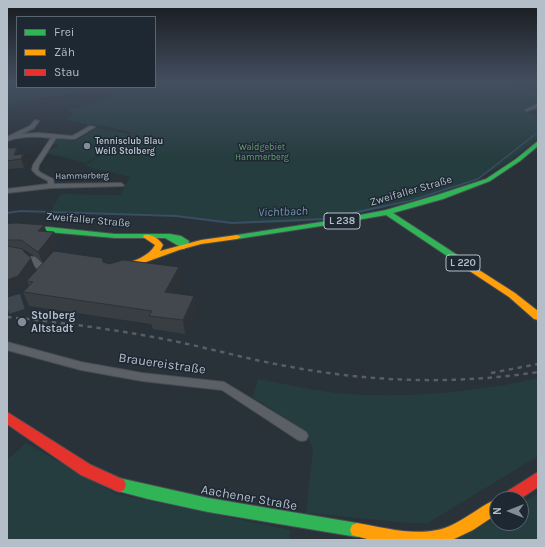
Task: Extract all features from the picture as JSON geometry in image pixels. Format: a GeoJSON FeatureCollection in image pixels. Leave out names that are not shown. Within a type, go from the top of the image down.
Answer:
{"type":"FeatureCollection","features":[{"type":"Feature","properties":{"kind":"main road","name":"Zweifaller Straße"},"geometry":{"type":"LineString","coordinates":[[7,228],[47,228],[108,235],[168,237],[184,246],[225,238],[334,222],[387,212],[440,197],[488,180],[518,160],[538,143]]}},
{"type":"Feature","properties":{"kind":"main road","name":"L 220"},"geometry":{"type":"LineString","coordinates":[[387,212],[512,295],[538,316]]}},
{"type":"Feature","properties":{"kind":"main road"},"geometry":{"type":"LineString","coordinates":[[141,260],[159,249],[159,243],[147,237]]}},
{"type":"Feature","properties":{"kind":"main road","name":"L 238"},"geometry":{"type":"LineString","coordinates":[[113,272],[141,260],[184,246]]}},
{"type":"Feature","properties":{"kind":"main road","name":"Aachener Straße"},"geometry":{"type":"LineString","coordinates":[[7,417],[86,470],[116,484],[145,492],[253,513],[414,539],[434,539],[445,535],[468,524],[489,511]]}},
{"type":"Feature","properties":{"kind":"main road"},"geometry":{"type":"LineString","coordinates":[[521,491],[538,480]]}},
{"type":"Feature","properties":{"kind":"street"},"geometry":{"type":"LineString","coordinates":[[526,110],[532,108]]}},
{"type":"Feature","properties":{"kind":"street"},"geometry":{"type":"LineString","coordinates":[[7,139],[32,127],[37,120]]}},
{"type":"Feature","properties":{"kind":"street"},"geometry":{"type":"LineString","coordinates":[[13,136],[55,136],[73,138],[92,127]]}},
{"type":"Feature","properties":{"kind":"street","name":"Hammerberg"},"geometry":{"type":"LineString","coordinates":[[55,136],[36,165],[35,170],[38,174],[50,180],[50,186],[121,185]]}},
{"type":"Feature","properties":{"kind":"street"},"geometry":{"type":"LineString","coordinates":[[7,191],[50,186]]}},
{"type":"Feature","properties":{"kind":"street"},"geometry":{"type":"LineString","coordinates":[[28,256],[44,270]]}},
{"type":"Feature","properties":{"kind":"street","name":"Brauereistraße"},"geometry":{"type":"LineString","coordinates":[[7,346],[81,366],[142,376],[224,386],[302,436]]}},
{"type":"Feature","properties":{"kind":"green space","name":"Waldgebiet Hammerberg"},"geometry":{"type":"Polygon","coordinates":[[[78,108],[535,108],[528,113],[538,116],[538,138],[509,162],[465,185],[428,198],[318,221],[231,224],[176,216],[50,212],[61,194],[120,195],[130,177],[84,166],[110,149],[86,163],[45,153],[59,145],[51,143],[58,139],[75,141],[97,128],[133,133],[101,125],[95,126],[64,119],[74,114],[67,111],[78,108]]]}},
{"type":"Feature","properties":{"kind":"green space"},"geometry":{"type":"Polygon","coordinates":[[[538,378],[538,456],[428,523],[409,523],[306,513],[313,449],[305,431],[253,397],[258,379],[336,393],[396,395],[444,393],[491,387],[538,378]]]}},
{"type":"Feature","properties":{"kind":"green space"},"geometry":{"type":"Polygon","coordinates":[[[26,443],[116,494],[290,530],[289,540],[7,540],[7,460],[26,443]]]}},
{"type":"Feature","properties":{"kind":"green space"},"geometry":{"type":"Polygon","coordinates":[[[538,493],[538,540],[456,540],[489,521],[489,531],[529,531],[529,499],[538,493]]]}},
{"type":"Feature","properties":{"kind":"building"},"geometry":{"type":"Polygon","coordinates":[[[7,148],[17,148],[14,155],[23,154],[21,159],[7,161],[7,148]]]}},
{"type":"Feature","properties":{"kind":"building"},"geometry":{"type":"Polygon","coordinates":[[[17,223],[44,225],[38,231],[54,232],[38,252],[21,240],[7,240],[7,224],[17,223]]]}},
{"type":"Feature","properties":{"kind":"building"},"geometry":{"type":"Polygon","coordinates":[[[7,246],[23,249],[24,252],[31,258],[18,276],[7,280],[7,246]]]}},
{"type":"Feature","properties":{"kind":"building"},"geometry":{"type":"Polygon","coordinates":[[[54,251],[102,258],[103,262],[109,264],[123,260],[179,267],[165,292],[194,296],[183,320],[149,316],[152,311],[23,292],[33,282],[27,281],[54,251]]]}},
{"type":"Feature","properties":{"kind":"waterway","name":"Vichtbach"},"geometry":{"type":"LineString","coordinates":[[531,137],[538,132]]}},
{"type":"Feature","properties":{"kind":"waterway","name":"Vichtbach"},"geometry":{"type":"LineString","coordinates":[[380,207],[409,201],[478,179],[533,136]]}},
{"type":"Feature","properties":{"kind":"waterway","name":"Vichtbach"},"geometry":{"type":"LineString","coordinates":[[7,213],[20,211],[176,216],[232,223],[325,219],[385,206]]}},
{"type":"Feature","properties":{"kind":"tunnel"},"geometry":{"type":"LineString","coordinates":[[7,306],[44,295]]}},
{"type":"Feature","properties":{"kind":"railway"},"geometry":{"type":"LineString","coordinates":[[7,317],[80,326],[170,340],[269,363],[349,376],[412,380],[443,380],[475,379],[538,372]]}},
{"type":"Feature","properties":{"kind":"railway"},"geometry":{"type":"LineString","coordinates":[[491,373],[538,364]]}},
{"type":"Feature","properties":{"kind":"traffic: fast"},"geometry":{"type":"LineString","coordinates":[[387,212],[440,197],[488,180],[518,160],[538,143]]}},
{"type":"Feature","properties":{"kind":"traffic: fast"},"geometry":{"type":"LineString","coordinates":[[237,237],[387,212],[465,264]]}},
{"type":"Feature","properties":{"kind":"traffic: fast"},"geometry":{"type":"LineString","coordinates":[[7,228],[48,229],[115,236],[170,236],[185,241],[184,246],[168,237]]}},
{"type":"Feature","properties":{"kind":"traffic: fast"},"geometry":{"type":"LineString","coordinates":[[119,485],[208,505],[357,530]]}},
{"type":"Feature","properties":{"kind":"traffic: slow"},"geometry":{"type":"LineString","coordinates":[[145,258],[156,251],[159,245],[156,241],[147,237]]}},
{"type":"Feature","properties":{"kind":"traffic: slow"},"geometry":{"type":"LineString","coordinates":[[121,268],[176,248],[201,242],[237,237]]}},
{"type":"Feature","properties":{"kind":"traffic: slow"},"geometry":{"type":"LineString","coordinates":[[465,264],[512,295],[538,316]]}},
{"type":"Feature","properties":{"kind":"traffic: slow"},"geometry":{"type":"LineString","coordinates":[[357,530],[403,538],[426,539],[449,534],[462,528],[489,511]]}},
{"type":"Feature","properties":{"kind":"traffic: jam"},"geometry":{"type":"LineString","coordinates":[[7,417],[86,470],[119,485]]}},
{"type":"Feature","properties":{"kind":"traffic: jam"},"geometry":{"type":"LineString","coordinates":[[520,491],[538,479]]}},
{"type":"Feature","properties":{"kind":"place","name":"Tennisclub Blau Weiß Stolberg"},"geometry":{"type":"Point","coordinates":[87,146]}},
{"type":"Feature","properties":{"kind":"place","name":"Stolberg Altstadt"},"geometry":{"type":"Point","coordinates":[22,322]}}]}
